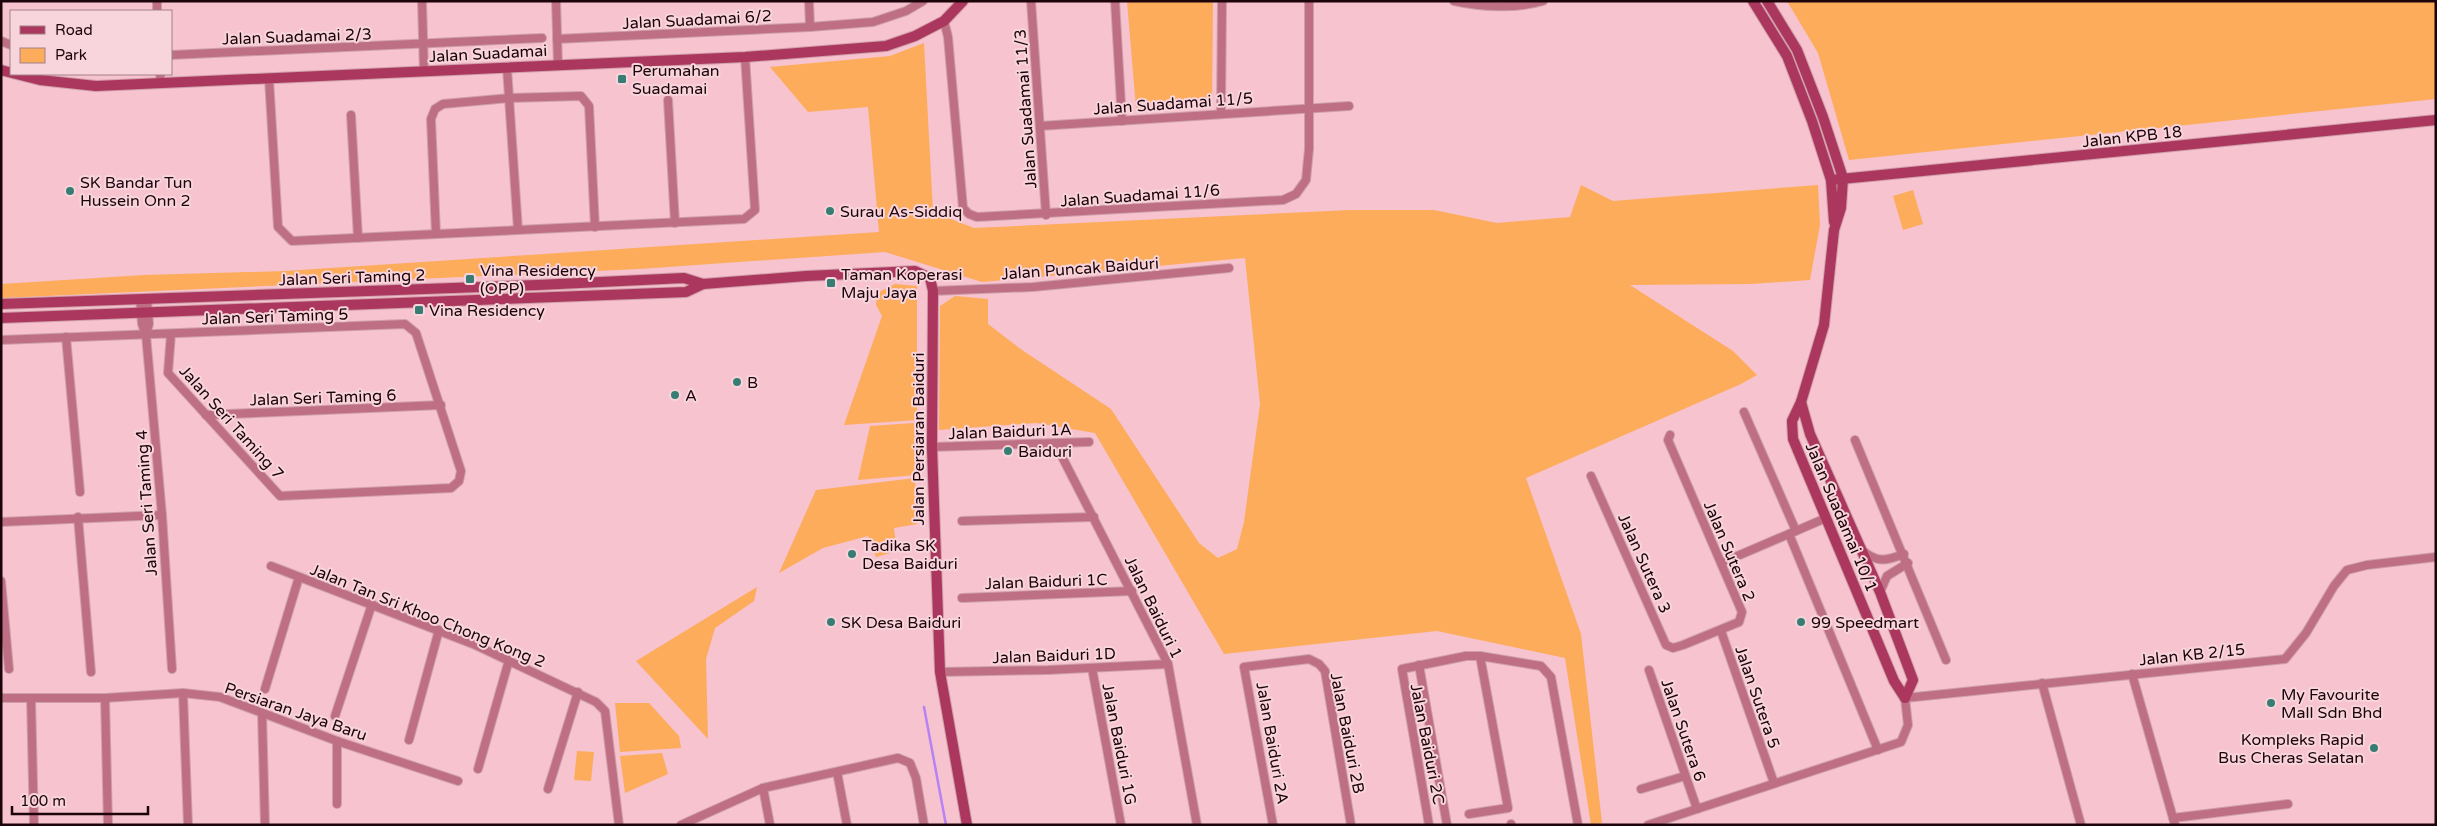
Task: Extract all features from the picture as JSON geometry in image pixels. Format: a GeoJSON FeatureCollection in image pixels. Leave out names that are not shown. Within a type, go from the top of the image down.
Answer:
{"type":"FeatureCollection","features":[{"type":"Feature","properties":{"kind":"street"},"geometry":{"type":"LineString","coordinates":[[422,1],[424,72]]}},
{"type":"Feature","properties":{"kind":"street"},"geometry":{"type":"LineString","coordinates":[[556,1],[558,65]]}},
{"type":"Feature","properties":{"kind":"street"},"geometry":{"type":"LineString","coordinates":[[809,1],[810,27]]}},
{"type":"Feature","properties":{"kind":"street","name":"Jalan Suadamai 6/2"},"geometry":{"type":"LineString","coordinates":[[557,39],[810,27],[873,22],[906,11],[923,1]]}},
{"type":"Feature","properties":{"kind":"street","name":"Jalan Suadamai"},"geometry":{"type":"LineString","coordinates":[[20,75],[40,80],[88,85],[161,79],[269,79],[745,57],[886,46],[915,36],[944,21],[963,1]]}},
{"type":"Feature","properties":{"kind":"street","name":"Jalan Suadamai 11/3"},"geometry":{"type":"LineString","coordinates":[[1031,1],[1046,215]]}},
{"type":"Feature","properties":{"kind":"street"},"geometry":{"type":"LineString","coordinates":[[1115,1],[1122,121]]}},
{"type":"Feature","properties":{"kind":"street"},"geometry":{"type":"LineString","coordinates":[[1221,114],[1222,1]]}},
{"type":"Feature","properties":{"kind":"street"},"geometry":{"type":"LineString","coordinates":[[1308,108],[1309,1]]}},
{"type":"Feature","properties":{"kind":"street"},"geometry":{"type":"LineString","coordinates":[[1454,1],[1472,5],[1503,5],[1543,1]]}},
{"type":"Feature","properties":{"kind":"street","name":"Jalan Suadamai 10/1"},"geometry":{"type":"LineString","coordinates":[[1648,825],[1902,742],[1908,725],[1905,698],[1894,681],[1793,439],[1792,421],[1801,402],[1824,325],[1834,230],[1831,180],[1812,121],[1787,56],[1753,1]]}},
{"type":"Feature","properties":{"kind":"street","name":"Jalan Suadamai 10/1"},"geometry":{"type":"LineString","coordinates":[[1767,1],[1797,50],[1823,117],[1843,178],[1841,208],[1834,230]]}},
{"type":"Feature","properties":{"kind":"street","name":"Jalan Suadamai 11/6"},"geometry":{"type":"LineString","coordinates":[[944,21],[948,37],[963,208],[968,214],[977,217],[1046,215],[1283,200],[1296,194],[1306,180],[1308,108]]}},
{"type":"Feature","properties":{"kind":"street","name":"Jalan Suadamai 2/3"},"geometry":{"type":"LineString","coordinates":[[172,55],[542,38]]}},
{"type":"Feature","properties":{"kind":"street"},"geometry":{"type":"LineString","coordinates":[[269,79],[278,226],[292,241],[358,238],[744,219],[755,210],[745,57]]}},
{"type":"Feature","properties":{"kind":"street"},"geometry":{"type":"LineString","coordinates":[[507,68],[518,230]]}},
{"type":"Feature","properties":{"kind":"street"},"geometry":{"type":"LineString","coordinates":[[436,234],[431,119],[434,109],[443,104],[510,98],[580,96],[589,106],[595,227]]}},
{"type":"Feature","properties":{"kind":"street"},"geometry":{"type":"LineString","coordinates":[[668,100],[675,223]]}},
{"type":"Feature","properties":{"kind":"street","name":"Jalan Suadamai 11/5"},"geometry":{"type":"LineString","coordinates":[[1040,126],[1349,106]]}},
{"type":"Feature","properties":{"kind":"street"},"geometry":{"type":"LineString","coordinates":[[351,115],[358,238]]}},
{"type":"Feature","properties":{"kind":"street","name":"Jalan KPB 18"},"geometry":{"type":"LineString","coordinates":[[1831,180],[2436,120]]}},
{"type":"Feature","properties":{"kind":"street","name":"Jalan Puncak Baiduri"},"geometry":{"type":"LineString","coordinates":[[933,291],[1033,287],[1230,268]]}},
{"type":"Feature","properties":{"kind":"street","name":"Jalan Seri Taming 2"},"geometry":{"type":"LineString","coordinates":[[1,318],[686,292],[703,284],[806,276],[915,271],[930,278],[933,291]]}},
{"type":"Feature","properties":{"kind":"street","name":"Jalan Seri Taming 2"},"geometry":{"type":"LineString","coordinates":[[1,304],[528,286],[684,278],[703,284]]}},
{"type":"Feature","properties":{"kind":"street","name":"Jalan Persiaran Baiduri"},"geometry":{"type":"LineString","coordinates":[[933,291],[932,447],[940,672],[967,825]]}},
{"type":"Feature","properties":{"kind":"street","name":"Jalan Seri Taming 4"},"geometry":{"type":"LineString","coordinates":[[144,299],[162,515],[172,669]]}},
{"type":"Feature","properties":{"kind":"street","name":"Jalan Seri Taming 5"},"geometry":{"type":"LineString","coordinates":[[1,340],[405,324],[416,333],[441,406]]}},
{"type":"Feature","properties":{"kind":"street","name":"Jalan Seri Taming 7"},"geometry":{"type":"LineString","coordinates":[[171,334],[168,373],[280,496],[451,488],[460,481],[461,470],[441,406]]}},
{"type":"Feature","properties":{"kind":"street"},"geometry":{"type":"LineString","coordinates":[[66,337],[80,492]]}},
{"type":"Feature","properties":{"kind":"street","name":"Jalan Suadamai 10/1"},"geometry":{"type":"LineString","coordinates":[[1801,402],[1810,434],[1880,592],[1913,680],[1905,698]]}},
{"type":"Feature","properties":{"kind":"street","name":"Jalan Seri Taming 6"},"geometry":{"type":"LineString","coordinates":[[206,415],[441,406]]}},
{"type":"Feature","properties":{"kind":"street"},"geometry":{"type":"LineString","coordinates":[[1744,412],[1793,530],[1878,750]]}},
{"type":"Feature","properties":{"kind":"street","name":"Jalan Sutera 2"},"geometry":{"type":"LineString","coordinates":[[1670,435],[1668,440],[1742,612],[1739,622],[1683,645]]}},
{"type":"Feature","properties":{"kind":"street"},"geometry":{"type":"LineString","coordinates":[[1855,440],[1908,563],[1946,660]]}},
{"type":"Feature","properties":{"kind":"street","name":"Jalan Baiduri 1A"},"geometry":{"type":"LineString","coordinates":[[932,447],[1089,442]]}},
{"type":"Feature","properties":{"kind":"street","name":"Jalan Baiduri 1"},"geometry":{"type":"LineString","coordinates":[[1055,443],[1168,664],[1198,825]]}},
{"type":"Feature","properties":{"kind":"street","name":"Jalan Sutera 3"},"geometry":{"type":"LineString","coordinates":[[1591,476],[1666,645],[1669,648],[1683,645]]}},
{"type":"Feature","properties":{"kind":"street"},"geometry":{"type":"LineString","coordinates":[[1,522],[162,515]]}},
{"type":"Feature","properties":{"kind":"street"},"geometry":{"type":"LineString","coordinates":[[962,521],[1094,517]]}},
{"type":"Feature","properties":{"kind":"street"},"geometry":{"type":"LineString","coordinates":[[78,518],[91,672]]}},
{"type":"Feature","properties":{"kind":"street"},"geometry":{"type":"LineString","coordinates":[[1721,563],[1793,530],[1826,518]]}},
{"type":"Feature","properties":{"kind":"street"},"geometry":{"type":"LineString","coordinates":[[1861,548],[1871,558],[1881,561],[1904,554]]}},
{"type":"Feature","properties":{"kind":"street","name":"Jalan KB 2/15"},"geometry":{"type":"LineString","coordinates":[[1905,698],[2285,659],[2306,633],[2334,586],[2347,570],[2367,565],[2436,557]]}},
{"type":"Feature","properties":{"kind":"street"},"geometry":{"type":"LineString","coordinates":[[1880,592],[1887,576],[1908,563]]}},
{"type":"Feature","properties":{"kind":"street","name":"Jalan Tan Sri Khoo Chong Kong 2"},"geometry":{"type":"LineString","coordinates":[[271,566],[438,630],[509,660],[578,692],[601,706],[605,711],[619,825]]}},
{"type":"Feature","properties":{"kind":"street"},"geometry":{"type":"LineString","coordinates":[[265,689],[299,577]]}},
{"type":"Feature","properties":{"kind":"street"},"geometry":{"type":"LineString","coordinates":[[1,581],[9,669]]}},
{"type":"Feature","properties":{"kind":"street","name":"Jalan Baiduri 1C"},"geometry":{"type":"LineString","coordinates":[[962,598],[1132,591]]}},
{"type":"Feature","properties":{"kind":"street"},"geometry":{"type":"LineString","coordinates":[[335,716],[372,604]]}},
{"type":"Feature","properties":{"kind":"street"},"geometry":{"type":"LineString","coordinates":[[409,740],[438,630]]}},
{"type":"Feature","properties":{"kind":"street","name":"Jalan Sutera 5"},"geometry":{"type":"LineString","coordinates":[[1721,631],[1774,784]]}},
{"type":"Feature","properties":{"kind":"street"},"geometry":{"type":"LineString","coordinates":[[1447,825],[1419,665],[1466,656],[1480,656],[1541,666],[1551,677],[1578,825]]}},
{"type":"Feature","properties":{"kind":"street"},"geometry":{"type":"LineString","coordinates":[[1469,814],[1508,808],[1480,656]]}},
{"type":"Feature","properties":{"kind":"street","name":"Jalan Baiduri 2B"},"geometry":{"type":"LineString","coordinates":[[1244,667],[1309,659],[1319,664],[1325,671],[1351,825]]}},
{"type":"Feature","properties":{"kind":"street"},"geometry":{"type":"LineString","coordinates":[[478,769],[509,660]]}},
{"type":"Feature","properties":{"kind":"street","name":"Jalan Baiduri 1D"},"geometry":{"type":"LineString","coordinates":[[940,672],[1168,664]]}},
{"type":"Feature","properties":{"kind":"street","name":"Jalan Baiduri 2C"},"geometry":{"type":"LineString","coordinates":[[1419,665],[1402,669],[1429,825]]}},
{"type":"Feature","properties":{"kind":"street","name":"Jalan Baiduri 2A"},"geometry":{"type":"LineString","coordinates":[[1244,667],[1274,825]]}},
{"type":"Feature","properties":{"kind":"street","name":"Jalan Baiduri 1G"},"geometry":{"type":"LineString","coordinates":[[1092,668],[1121,825]]}},
{"type":"Feature","properties":{"kind":"street","name":"Jalan Sutera 6"},"geometry":{"type":"LineString","coordinates":[[1649,670],[1697,809]]}},
{"type":"Feature","properties":{"kind":"street"},"geometry":{"type":"LineString","coordinates":[[2132,674],[2174,821],[2288,804]]}},
{"type":"Feature","properties":{"kind":"street"},"geometry":{"type":"LineString","coordinates":[[2042,683],[2081,825]]}},
{"type":"Feature","properties":{"kind":"street"},"geometry":{"type":"LineString","coordinates":[[548,789],[578,692]]}},
{"type":"Feature","properties":{"kind":"street"},"geometry":{"type":"LineString","coordinates":[[183,693],[188,825]]}},
{"type":"Feature","properties":{"kind":"street","name":"Persiaran Jaya Baru"},"geometry":{"type":"LineString","coordinates":[[1,698],[105,698],[183,693],[220,697],[337,741],[458,781]]}},
{"type":"Feature","properties":{"kind":"street"},"geometry":{"type":"LineString","coordinates":[[31,698],[34,825]]}},
{"type":"Feature","properties":{"kind":"street"},"geometry":{"type":"LineString","coordinates":[[105,698],[108,825]]}},
{"type":"Feature","properties":{"kind":"street"},"geometry":{"type":"LineString","coordinates":[[262,713],[265,825]]}},
{"type":"Feature","properties":{"kind":"street"},"geometry":{"type":"LineString","coordinates":[[337,741],[337,804]]}},
{"type":"Feature","properties":{"kind":"street"},"geometry":{"type":"LineString","coordinates":[[681,825],[693,822],[763,788],[898,758],[910,763],[916,778],[924,825]]}},
{"type":"Feature","properties":{"kind":"street"},"geometry":{"type":"LineString","coordinates":[[837,772],[847,825]]}},
{"type":"Feature","properties":{"kind":"street"},"geometry":{"type":"LineString","coordinates":[[1641,790],[1685,776]]}},
{"type":"Feature","properties":{"kind":"street"},"geometry":{"type":"LineString","coordinates":[[763,788],[770,825]]}},
{"type":"Feature","properties":{"kind":"green space"},"geometry":{"type":"Polygon","coordinates":[[[1127,1],[1213,1],[1212,105],[1136,108],[1127,1]]]}},
{"type":"Feature","properties":{"kind":"green space"},"geometry":{"type":"Polygon","coordinates":[[[1787,1],[2436,1],[2436,99],[1849,160],[1818,53],[1787,1]]]}},
{"type":"Feature","properties":{"kind":"green space"},"geometry":{"type":"Polygon","coordinates":[[[924,43],[933,212],[974,228],[1350,210],[1434,210],[1497,223],[1570,217],[1581,185],[1613,201],[1818,185],[1820,225],[1810,280],[1751,284],[1630,285],[1733,351],[1757,375],[1741,384],[1526,478],[1581,634],[1602,823],[1591,825],[1565,658],[1437,631],[1224,654],[1095,433],[1036,423],[939,430],[940,306],[955,296],[988,299],[988,324],[1022,350],[1111,409],[1199,543],[1218,558],[1237,549],[1244,522],[1260,404],[1245,258],[982,282],[885,252],[639,269],[1,298],[1,284],[144,275],[285,271],[879,232],[868,107],[808,112],[770,67],[890,56],[924,43]]]}},
{"type":"Feature","properties":{"kind":"green space"},"geometry":{"type":"Polygon","coordinates":[[[1913,190],[1923,224],[1903,230],[1893,196],[1913,190]]]}},
{"type":"Feature","properties":{"kind":"green space"},"geometry":{"type":"Polygon","coordinates":[[[895,284],[917,286],[917,420],[844,425],[882,316],[876,305],[877,293],[895,284]]]}},
{"type":"Feature","properties":{"kind":"green space"},"geometry":{"type":"Polygon","coordinates":[[[914,423],[916,475],[858,480],[870,426],[914,423]]]}},
{"type":"Feature","properties":{"kind":"green space"},"geometry":{"type":"Polygon","coordinates":[[[915,478],[917,524],[894,528],[897,551],[876,557],[868,536],[823,548],[779,573],[816,490],[915,478]]]}},
{"type":"Feature","properties":{"kind":"green space"},"geometry":{"type":"Polygon","coordinates":[[[757,587],[754,601],[715,628],[706,659],[708,739],[636,661],[757,587]]]}},
{"type":"Feature","properties":{"kind":"green space"},"geometry":{"type":"Polygon","coordinates":[[[615,703],[649,703],[679,736],[681,748],[620,752],[615,703]]]}},
{"type":"Feature","properties":{"kind":"green space"},"geometry":{"type":"Polygon","coordinates":[[[577,751],[594,752],[591,781],[574,780],[577,751]]]}},
{"type":"Feature","properties":{"kind":"green space"},"geometry":{"type":"Polygon","coordinates":[[[662,753],[668,774],[625,793],[620,756],[662,753]]]}},
{"type":"Feature","properties":{"kind":"waterway"},"geometry":{"type":"LineString","coordinates":[[924,707],[946,825]]}},
{"type":"Feature","properties":{"kind":"place","name":"Perumahan Suadamai"},"geometry":{"type":"Point","coordinates":[622,79]}},
{"type":"Feature","properties":{"kind":"place","name":"SK Bandar Tun Hussein Onn 2"},"geometry":{"type":"Point","coordinates":[70,191]}},
{"type":"Feature","properties":{"kind":"place","name":"Surau As-Siddiq"},"geometry":{"type":"Point","coordinates":[830,211]}},
{"type":"Feature","properties":{"kind":"place","name":"Vina Residency (OPP)"},"geometry":{"type":"Point","coordinates":[470,279]}},
{"type":"Feature","properties":{"kind":"place","name":"Taman Koperasi Maju Jaya"},"geometry":{"type":"Point","coordinates":[831,283]}},
{"type":"Feature","properties":{"kind":"place","name":"Vina Residency"},"geometry":{"type":"Point","coordinates":[419,310]}},
{"type":"Feature","properties":{"kind":"place","name":"B"},"geometry":{"type":"Point","coordinates":[737,382]}},
{"type":"Feature","properties":{"kind":"place","name":"A"},"geometry":{"type":"Point","coordinates":[675,395]}},
{"type":"Feature","properties":{"kind":"place","name":"Baiduri"},"geometry":{"type":"Point","coordinates":[1008,451]}},
{"type":"Feature","properties":{"kind":"place","name":"Tadika SK Desa Baiduri"},"geometry":{"type":"Point","coordinates":[852,554]}},
{"type":"Feature","properties":{"kind":"place","name":"SK Desa Baiduri"},"geometry":{"type":"Point","coordinates":[831,622]}},
{"type":"Feature","properties":{"kind":"place","name":"99 Speedmart"},"geometry":{"type":"Point","coordinates":[1801,622]}},
{"type":"Feature","properties":{"kind":"place","name":"My Favourite Mall Sdn Bhd"},"geometry":{"type":"Point","coordinates":[2271,703]}},
{"type":"Feature","properties":{"kind":"place","name":"Kompleks Rapid Bus Cheras Selatan"},"geometry":{"type":"Point","coordinates":[2374,748]}}]}
